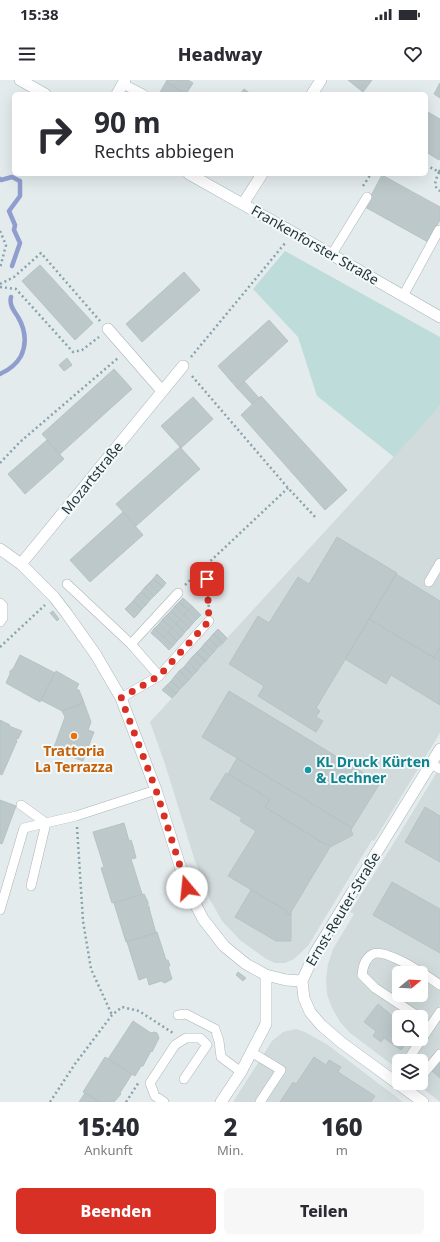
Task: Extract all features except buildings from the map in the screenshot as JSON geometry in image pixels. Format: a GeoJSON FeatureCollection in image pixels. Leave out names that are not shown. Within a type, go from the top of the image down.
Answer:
{"type":"FeatureCollection","features":[{"type":"Feature","properties":{"kind":"street"},"geometry":{"type":"LineString","coordinates":[[20,80],[41,92]]}},
{"type":"Feature","properties":{"kind":"street"},"geometry":{"type":"LineString","coordinates":[[313,92],[321,80]]}},
{"type":"Feature","properties":{"kind":"street"},"geometry":{"type":"LineString","coordinates":[[118,92],[124,82]]}},
{"type":"Feature","properties":{"kind":"street","name":"Frankenforster Straße"},"geometry":{"type":"LineString","coordinates":[[193,176],[332,254],[440,317]]}},
{"type":"Feature","properties":{"kind":"street"},"geometry":{"type":"LineString","coordinates":[[243,204],[261,176]]}},
{"type":"Feature","properties":{"kind":"street"},"geometry":{"type":"LineString","coordinates":[[108,330],[162,392]]}},
{"type":"Feature","properties":{"kind":"street","name":"Mozartstraße"},"geometry":{"type":"LineString","coordinates":[[21,564],[183,366]]}},
{"type":"Feature","properties":{"kind":"street"},"geometry":{"type":"LineString","coordinates":[[0,549],[21,564],[54,597],[96,655],[121,698],[156,790],[187,888],[202,919],[224,946],[246,964],[266,975],[286,980],[302,981]]}},
{"type":"Feature","properties":{"kind":"street","name":"Ernst-Reuter-Straße"},"geometry":{"type":"LineString","coordinates":[[392,1074],[342,1043],[321,1025],[310,1012],[304,998],[302,981],[315,953],[435,767],[440,749]]}},
{"type":"Feature","properties":{"kind":"street"},"geometry":{"type":"LineString","coordinates":[[221,1102],[241,1072],[266,1024],[266,975]]}},
{"type":"Feature","properties":{"kind":"street","name":"Ernst-Reuter-Straße"},"geometry":{"type":"LineString","coordinates":[[409,1092],[423,1102]]}},
{"type":"Feature","properties":{"kind":"lane"},"geometry":{"type":"LineString","coordinates":[[124,82],[139,92]]}},
{"type":"Feature","properties":{"kind":"lane"},"geometry":{"type":"LineString","coordinates":[[332,254],[367,197]]}},
{"type":"Feature","properties":{"kind":"lane"},"geometry":{"type":"LineString","coordinates":[[403,296],[439,230]]}},
{"type":"Feature","properties":{"kind":"lane"},"geometry":{"type":"LineString","coordinates":[[429,582],[440,563]]}},
{"type":"Feature","properties":{"kind":"lane"},"geometry":{"type":"LineString","coordinates":[[67,584],[131,644],[159,676]]}},
{"type":"Feature","properties":{"kind":"lane"},"geometry":{"type":"LineString","coordinates":[[131,644],[178,593]]}},
{"type":"Feature","properties":{"kind":"lane"},"geometry":{"type":"LineString","coordinates":[[0,603],[3,606],[3,618],[0,622]]}},
{"type":"Feature","properties":{"kind":"lane"},"geometry":{"type":"LineString","coordinates":[[121,698],[159,676],[209,621]]}},
{"type":"Feature","properties":{"kind":"lane"},"geometry":{"type":"LineString","coordinates":[[0,910],[24,828],[76,816],[156,790]]}},
{"type":"Feature","properties":{"kind":"lane"},"geometry":{"type":"LineString","coordinates":[[21,805],[46,823]]}},
{"type":"Feature","properties":{"kind":"lane"},"geometry":{"type":"LineString","coordinates":[[32,886],[46,823]]}},
{"type":"Feature","properties":{"kind":"lane"},"geometry":{"type":"LineString","coordinates":[[408,1010],[375,988],[362,975],[364,962],[374,954],[384,953],[423,973],[440,985]]}},
{"type":"Feature","properties":{"kind":"lane"},"geometry":{"type":"LineString","coordinates":[[412,1054],[440,1012]]}},
{"type":"Feature","properties":{"kind":"lane"},"geometry":{"type":"LineString","coordinates":[[178,1015],[186,1014],[215,1029],[219,1041],[221,1057]]}},
{"type":"Feature","properties":{"kind":"lane"},"geometry":{"type":"LineString","coordinates":[[164,1102],[155,1096],[150,1083],[175,1045],[186,1038],[200,1038],[221,1057],[241,1072]]}},
{"type":"Feature","properties":{"kind":"lane"},"geometry":{"type":"LineString","coordinates":[[184,1079],[207,1045]]}},
{"type":"Feature","properties":{"kind":"lane"},"geometry":{"type":"LineString","coordinates":[[251,1052],[281,1070],[260,1102]]}},
{"type":"Feature","properties":{"kind":"lane"},"geometry":{"type":"LineString","coordinates":[[428,1069],[440,1054]]}},
{"type":"Feature","properties":{"kind":"path"},"geometry":{"type":"LineString","coordinates":[[428,166],[439,171],[435,182],[436,188],[440,191]]}},
{"type":"Feature","properties":{"kind":"path"},"geometry":{"type":"LineString","coordinates":[[0,231],[6,245],[0,268]]}},
{"type":"Feature","properties":{"kind":"path"},"geometry":{"type":"LineString","coordinates":[[294,233],[183,366],[288,488],[317,519]]}},
{"type":"Feature","properties":{"kind":"path"},"geometry":{"type":"LineString","coordinates":[[0,284],[14,277],[41,253],[108,330],[82,350],[73,352],[16,288],[0,287]]}},
{"type":"Feature","properties":{"kind":"path"},"geometry":{"type":"LineString","coordinates":[[0,463],[26,438],[126,351]]}},
{"type":"Feature","properties":{"kind":"path"},"geometry":{"type":"LineString","coordinates":[[178,593],[288,488]]}},
{"type":"Feature","properties":{"kind":"path"},"geometry":{"type":"LineString","coordinates":[[206,565],[209,621]]}},
{"type":"Feature","properties":{"kind":"path"},"geometry":{"type":"LineString","coordinates":[[0,647],[54,597]]}},
{"type":"Feature","properties":{"kind":"path"},"geometry":{"type":"LineString","coordinates":[[76,816],[83,921],[91,969],[112,1015]]}},
{"type":"Feature","properties":{"kind":"path"},"geometry":{"type":"LineString","coordinates":[[50,1102],[75,1064],[112,1015],[122,1007],[139,1011],[174,1034],[170,1039]]}},
{"type":"Feature","properties":{"kind":"path"},"geometry":{"type":"LineString","coordinates":[[126,1102],[142,1078]]}},
{"type":"Feature","properties":{"kind":"shaded area"},"geometry":{"type":"Polygon","coordinates":[[[440,406],[440,733],[374,841],[372,840],[308,946],[294,959],[285,963],[275,963],[266,959],[240,940],[222,921],[209,898],[194,858],[165,764],[150,722],[440,406]]]}},
{"type":"Feature","properties":{"kind":"shaded area"},"geometry":{"type":"Polygon","coordinates":[[[440,767],[440,1102],[425,1090],[428,1090],[428,1054],[392,1054],[392,1065],[350,1033],[340,1022],[332,1008],[327,994],[326,979],[328,964],[333,949],[354,914],[350,912],[440,767]]]}},
{"type":"Feature","properties":{"kind":"shaded area"},"geometry":{"type":"Polygon","coordinates":[[[296,1029],[305,1032],[328,1045],[403,1102],[233,1102],[272,1041],[283,1032],[296,1029]]]}},
{"type":"Feature","properties":{"kind":"green space"},"geometry":{"type":"Polygon","coordinates":[[[285,251],[440,337],[440,406],[394,457],[317,396],[298,337],[253,289],[285,251]]]}},
{"type":"Feature","properties":{"kind":"waterway"},"geometry":{"type":"LineString","coordinates":[[0,179],[12,177],[20,181],[20,196],[9,211],[15,225],[14,230],[20,243],[12,266]]}},
{"type":"Feature","properties":{"kind":"waterway"},"geometry":{"type":"LineString","coordinates":[[0,374],[15,365],[21,356],[25,341],[24,331],[11,305],[11,297]]}},
{"type":"Feature","properties":{"kind":"place","name":"Trattoria La Terrazza"},"geometry":{"type":"Point","coordinates":[74,736]}},
{"type":"Feature","properties":{"kind":"place","name":"KL Druck Kürten & Lechner"},"geometry":{"type":"Point","coordinates":[308,770]}},
{"type":"Feature","properties":{"kind":"route"},"geometry":{"type":"LineString","coordinates":[[187,888],[156,790],[121,698],[159,676],[209,621],[207,579]]}}]}
